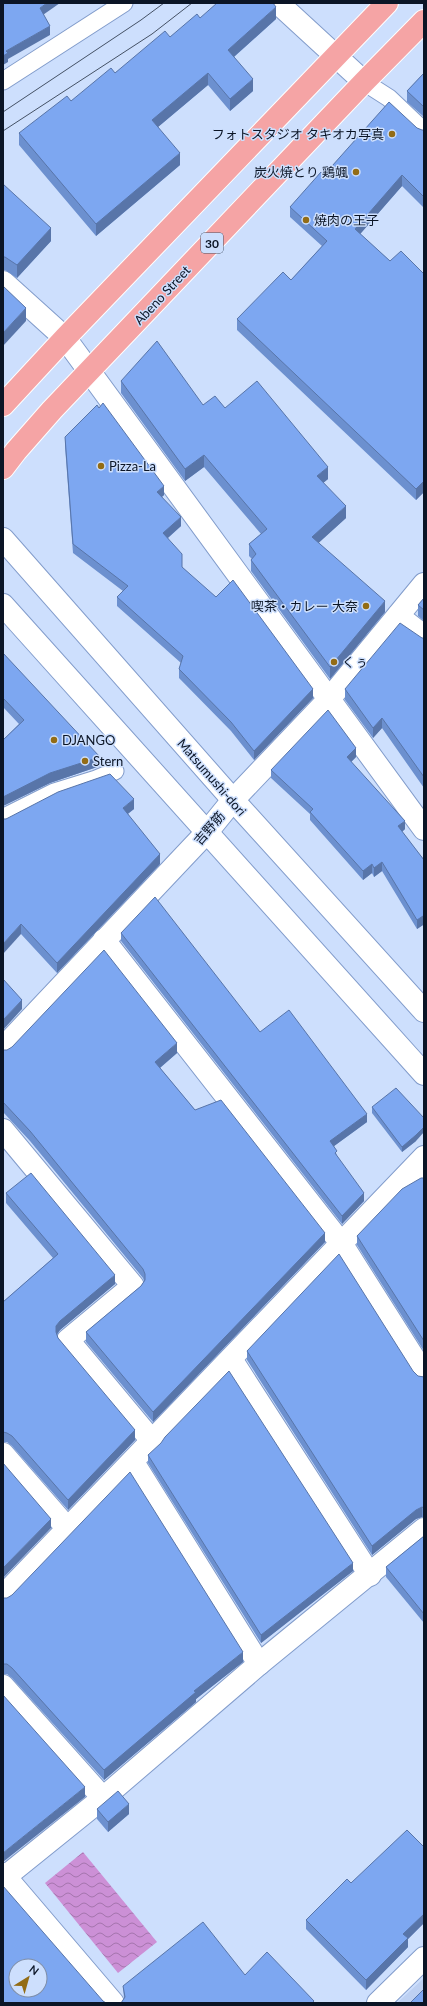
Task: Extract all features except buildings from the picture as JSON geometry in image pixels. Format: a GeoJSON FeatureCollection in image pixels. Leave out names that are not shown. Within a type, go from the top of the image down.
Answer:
{"type":"FeatureCollection","features":[{"type":"Feature","properties":{"kind":"main road"},"geometry":{"type":"LineString","coordinates":[[3,405],[335,55],[387,3]]}},
{"type":"Feature","properties":{"kind":"main road","name":"Abeno Street"},"geometry":{"type":"LineString","coordinates":[[3,468],[52,410],[90,372],[364,82],[424,21]]}},
{"type":"Feature","properties":{"kind":"street"},"geometry":{"type":"LineString","coordinates":[[278,3],[364,82]]}},
{"type":"Feature","properties":{"kind":"street"},"geometry":{"type":"LineString","coordinates":[[3,282],[65,338],[330,698],[424,829]]}},
{"type":"Feature","properties":{"kind":"street","name":"Matsumushi-dori"},"geometry":{"type":"LineString","coordinates":[[3,539],[233,800],[424,1012]]}},
{"type":"Feature","properties":{"kind":"street","name":"吉野筋"},"geometry":{"type":"LineString","coordinates":[[3,1048],[207,832],[233,800],[330,698],[424,584]]}},
{"type":"Feature","properties":{"kind":"street"},"geometry":{"type":"LineString","coordinates":[[3,605],[424,1074]]}},
{"type":"Feature","properties":{"kind":"street"},"geometry":{"type":"LineString","coordinates":[[398,616],[424,636]]}},
{"type":"Feature","properties":{"kind":"street"},"geometry":{"type":"LineString","coordinates":[[104,940],[341,1243],[424,1374]]}},
{"type":"Feature","properties":{"kind":"street"},"geometry":{"type":"LineString","coordinates":[[3,1130],[133,1286],[68,1340],[153,1442]]}},
{"type":"Feature","properties":{"kind":"street"},"geometry":{"type":"LineString","coordinates":[[3,1596],[153,1442],[341,1243],[421,1167]]}},
{"type":"Feature","properties":{"kind":"street"},"geometry":{"type":"LineString","coordinates":[[231,1359],[370,1575]]}},
{"type":"Feature","properties":{"kind":"street"},"geometry":{"type":"LineString","coordinates":[[3,1454],[68,1529]]}},
{"type":"Feature","properties":{"kind":"street"},"geometry":{"type":"LineString","coordinates":[[133,1462],[259,1664]]}},
{"type":"Feature","properties":{"kind":"street"},"geometry":{"type":"LineString","coordinates":[[113,2003],[4,1875],[103,1798],[259,1664],[370,1575],[424,1529]]}},
{"type":"Feature","properties":{"kind":"street"},"geometry":{"type":"LineString","coordinates":[[3,1686],[103,1798]]}},
{"type":"Feature","properties":{"kind":"street"},"geometry":{"type":"LineString","coordinates":[[378,2003],[424,1958]]}},
{"type":"Feature","properties":{"kind":"lane"},"geometry":{"type":"LineString","coordinates":[[3,81],[124,3]]}},
{"type":"Feature","properties":{"kind":"lane"},"geometry":{"type":"LineString","coordinates":[[364,82],[389,98],[424,131]]}},
{"type":"Feature","properties":{"kind":"lane"},"geometry":{"type":"LineString","coordinates":[[3,819],[6,816],[54,792],[89,782],[115,771]]}},
{"type":"Feature","properties":{"kind":"shaded area"},"geometry":{"type":"Polygon","coordinates":[[[424,1978],[424,2003],[397,2003],[424,1978]]]}},
{"type":"Feature","properties":{"kind":"water"},"geometry":{"type":"Polygon","coordinates":[[[83,1852],[157,1942],[118,1973],[45,1883],[83,1852]]]}},
{"type":"Feature","properties":{"kind":"tram line"},"geometry":{"type":"LineString","coordinates":[[3,112],[164,3]]}},
{"type":"Feature","properties":{"kind":"tram line"},"geometry":{"type":"LineString","coordinates":[[3,131],[152,34],[192,3]]}},
{"type":"Feature","properties":{"kind":"place","name":"フォトスタジオ タキオカ写真"},"geometry":{"type":"Point","coordinates":[392,134]}},
{"type":"Feature","properties":{"kind":"place","name":"炭火焼とり 鶏颯"},"geometry":{"type":"Point","coordinates":[356,172]}},
{"type":"Feature","properties":{"kind":"place","name":"焼肉の王子"},"geometry":{"type":"Point","coordinates":[306,220]}},
{"type":"Feature","properties":{"kind":"place","name":"Pizza-La"},"geometry":{"type":"Point","coordinates":[101,466]}},
{"type":"Feature","properties":{"kind":"place","name":"喫茶・カレー 大奈"},"geometry":{"type":"Point","coordinates":[366,606]}},
{"type":"Feature","properties":{"kind":"place","name":"くぅ"},"geometry":{"type":"Point","coordinates":[334,662]}},
{"type":"Feature","properties":{"kind":"place","name":"DJANGO"},"geometry":{"type":"Point","coordinates":[54,740]}},
{"type":"Feature","properties":{"kind":"place","name":"Stern"},"geometry":{"type":"Point","coordinates":[85,761]}}]}
